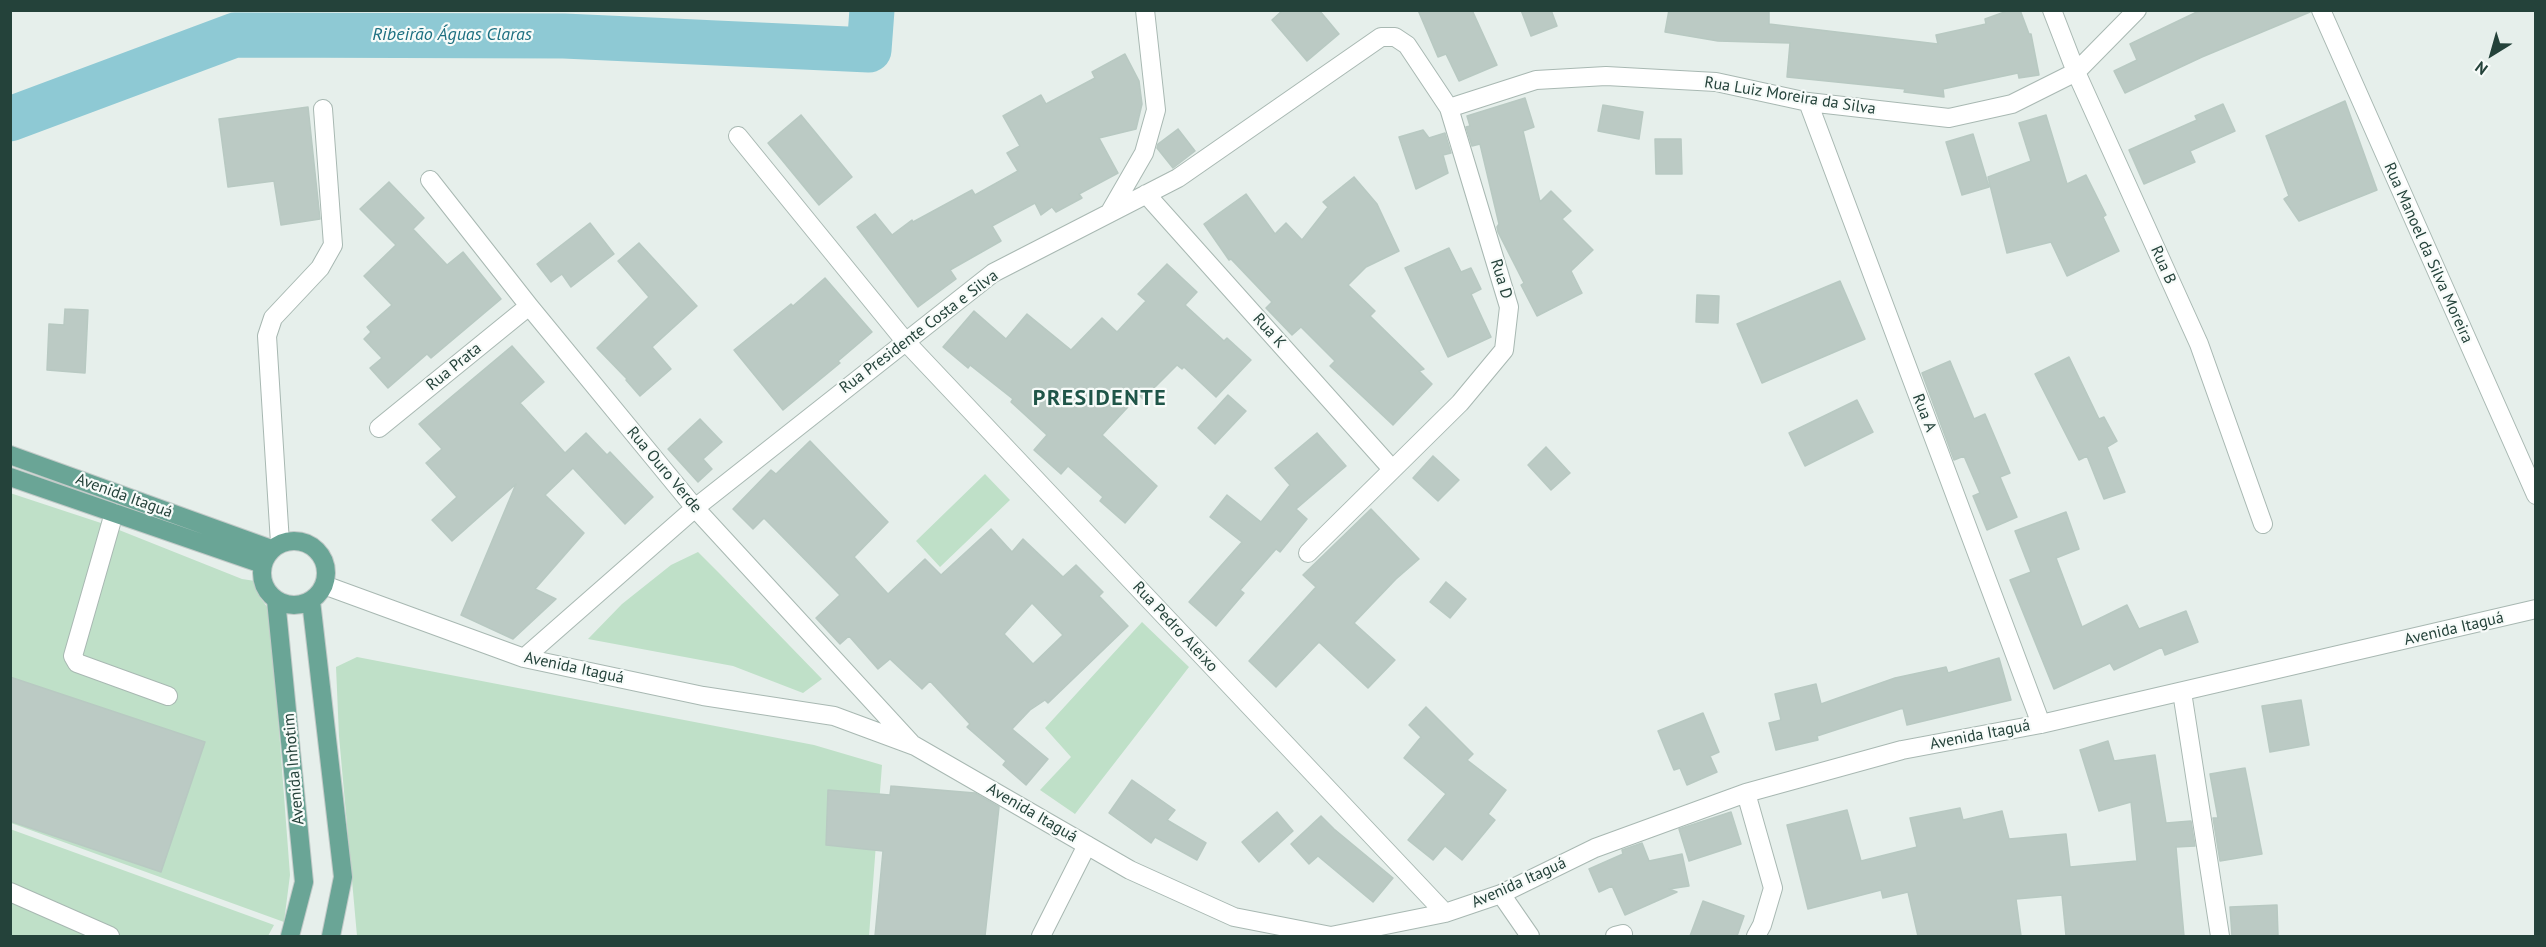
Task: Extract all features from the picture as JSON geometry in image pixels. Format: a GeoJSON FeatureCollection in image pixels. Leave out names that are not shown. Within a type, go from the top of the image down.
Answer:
{"type":"FeatureCollection","features":[{"type":"Feature","properties":{"kind":"main road","name":"Avenida Itaguá"},"geometry":{"type":"LineString","coordinates":[[10,455],[271,552]]}},
{"type":"Feature","properties":{"kind":"main road","name":"Avenida Itaguá"},"geometry":{"type":"LineString","coordinates":[[10,477],[114,513],[271,552],[291,540],[302,541],[312,546],[325,563],[324,585]]}},
{"type":"Feature","properties":{"kind":"main road"},"geometry":{"type":"LineString","coordinates":[[271,552],[263,585],[276,600],[294,606],[311,601],[324,585]]}},
{"type":"Feature","properties":{"kind":"main road","name":"Avenida Inhotim"},"geometry":{"type":"LineString","coordinates":[[276,600],[304,882],[290,936]]}},
{"type":"Feature","properties":{"kind":"main road"},"geometry":{"type":"LineString","coordinates":[[311,601],[343,877],[332,936]]}},
{"type":"Feature","properties":{"kind":"street"},"geometry":{"type":"LineString","coordinates":[[1110,212],[1144,153],[1156,110],[1145,10]]}},
{"type":"Feature","properties":{"kind":"street","name":"Rua B"},"geometry":{"type":"LineString","coordinates":[[2052,10],[2076,72],[2199,344],[2263,524]]}},
{"type":"Feature","properties":{"kind":"street","name":"Rua Luiz Moreira da Silva"},"geometry":{"type":"LineString","coordinates":[[1449,108],[1536,80],[1606,76],[1716,82],[1808,102],[1948,118],[2013,104],[2076,72],[2137,10]]}},
{"type":"Feature","properties":{"kind":"street","name":"Rua Manoel da Silva Moreira"},"geometry":{"type":"LineString","coordinates":[[2321,10],[2535,495]]}},
{"type":"Feature","properties":{"kind":"street","name":"Rua Presidente Costa e Silva"},"geometry":{"type":"LineString","coordinates":[[524,658],[695,508],[993,273],[1178,178],[1381,37]]}},
{"type":"Feature","properties":{"kind":"street","name":"Rua D"},"geometry":{"type":"LineString","coordinates":[[1308,553],[1460,403],[1504,350],[1509,307],[1449,108],[1407,45],[1395,37],[1381,37]]}},
{"type":"Feature","properties":{"kind":"street","name":"Rua A"},"geometry":{"type":"LineString","coordinates":[[1808,102],[2041,723]]}},
{"type":"Feature","properties":{"kind":"street"},"geometry":{"type":"LineString","coordinates":[[271,552],[267,336],[273,318],[320,268],[333,245],[323,108]]}},
{"type":"Feature","properties":{"kind":"street","name":"Rua Pedro Aleixo"},"geometry":{"type":"LineString","coordinates":[[738,136],[905,341],[1445,913]]}},
{"type":"Feature","properties":{"kind":"street","name":"Rua Ouro Verde"},"geometry":{"type":"LineString","coordinates":[[430,180],[695,508],[915,746]]}},
{"type":"Feature","properties":{"kind":"street","name":"Rua K"},"geometry":{"type":"LineString","coordinates":[[1146,194],[1392,469]]}},
{"type":"Feature","properties":{"kind":"street","name":"Rua Prata"},"geometry":{"type":"LineString","coordinates":[[379,428],[530,306]]}},
{"type":"Feature","properties":{"kind":"street"},"geometry":{"type":"LineString","coordinates":[[114,513],[73,656],[78,663],[168,696]]}},
{"type":"Feature","properties":{"kind":"street","name":"Avenida Itaguá"},"geometry":{"type":"LineString","coordinates":[[324,585],[524,658],[703,696],[834,716],[915,746],[1130,870],[1234,917],[1331,936],[1445,913],[1501,894],[1594,848],[1746,794],[1902,750],[2182,692],[2535,609]]}},
{"type":"Feature","properties":{"kind":"street"},"geometry":{"type":"LineString","coordinates":[[2182,692],[2220,936]]}},
{"type":"Feature","properties":{"kind":"street"},"geometry":{"type":"LineString","coordinates":[[1746,794],[1773,888],[1764,933]]}},
{"type":"Feature","properties":{"kind":"street"},"geometry":{"type":"LineString","coordinates":[[1041,936],[1087,845]]}},
{"type":"Feature","properties":{"kind":"street"},"geometry":{"type":"LineString","coordinates":[[10,892],[110,936]]}},
{"type":"Feature","properties":{"kind":"street"},"geometry":{"type":"LineString","coordinates":[[1501,894],[1530,936]]}},
{"type":"Feature","properties":{"kind":"green space"},"geometry":{"type":"Polygon","coordinates":[[[985,474],[1010,500],[940,567],[916,541],[985,474]]]}},
{"type":"Feature","properties":{"kind":"green space"},"geometry":{"type":"Polygon","coordinates":[[[10,493],[104,524],[242,579],[255,581],[260,597],[270,611],[290,875],[284,922],[11,823],[10,493]]]}},
{"type":"Feature","properties":{"kind":"green space"},"geometry":{"type":"Polygon","coordinates":[[[698,552],[822,679],[803,693],[733,666],[588,639],[622,604],[671,565],[698,552]]]}},
{"type":"Feature","properties":{"kind":"green space"},"geometry":{"type":"Polygon","coordinates":[[[1142,622],[1189,667],[1075,814],[1040,790],[1071,757],[1045,728],[1142,622]]]}},
{"type":"Feature","properties":{"kind":"green space"},"geometry":{"type":"Polygon","coordinates":[[[357,657],[814,745],[882,765],[869,936],[357,936],[339,736],[336,667],[357,657]]]}},
{"type":"Feature","properties":{"kind":"green space"},"geometry":{"type":"Polygon","coordinates":[[[10,829],[274,925],[268,936],[11,936],[10,829]]]}},
{"type":"Feature","properties":{"kind":"building"},"geometry":{"type":"Polygon","coordinates":[[[1283,10],[1319,10],[1339,34],[1307,61],[1272,20],[1283,10]]]}},
{"type":"Feature","properties":{"kind":"building"},"geometry":{"type":"Polygon","coordinates":[[[1418,10],[1472,10],[1497,65],[1459,81],[1446,54],[1438,57],[1418,10]]]}},
{"type":"Feature","properties":{"kind":"building"},"geometry":{"type":"Polygon","coordinates":[[[1521,10],[1551,10],[1557,26],[1531,36],[1521,10]]]}},
{"type":"Feature","properties":{"kind":"building"},"geometry":{"type":"Polygon","coordinates":[[[1669,10],[1769,10],[1769,24],[1938,44],[1936,35],[1986,24],[1985,19],[2010,10],[2020,10],[2029,34],[2031,34],[2039,75],[2019,78],[2018,73],[1943,89],[1944,97],[1904,92],[1905,89],[1787,77],[1790,43],[1718,41],[1665,32],[1669,10]]]}},
{"type":"Feature","properties":{"kind":"building"},"geometry":{"type":"Polygon","coordinates":[[[2201,10],[2310,12],[2202,57],[2125,93],[2114,71],[2137,60],[2130,44],[2201,10]]]}},
{"type":"Feature","properties":{"kind":"building"},"geometry":{"type":"Polygon","coordinates":[[[1125,54],[1139,81],[1142,104],[1136,129],[1099,138],[1118,173],[1079,194],[1082,198],[1056,212],[1052,207],[1041,215],[1035,203],[992,226],[1001,241],[950,270],[956,279],[918,307],[857,227],[875,214],[892,235],[912,220],[913,222],[972,190],[975,195],[1018,171],[1007,153],[1020,146],[1003,116],[1041,95],[1046,104],[1095,78],[1092,72],[1125,54]]]}},
{"type":"Feature","properties":{"kind":"building"},"geometry":{"type":"Polygon","coordinates":[[[1525,98],[1534,127],[1523,131],[1540,202],[1551,191],[1571,211],[1562,219],[1593,250],[1571,271],[1582,293],[1537,316],[1521,285],[1524,283],[1498,232],[1499,224],[1480,144],[1472,146],[1466,127],[1470,126],[1467,116],[1525,98]]]}},
{"type":"Feature","properties":{"kind":"building"},"geometry":{"type":"Polygon","coordinates":[[[2345,101],[2377,190],[2299,221],[2284,199],[2289,196],[2266,136],[2345,101]]]}},
{"type":"Feature","properties":{"kind":"building"},"geometry":{"type":"Polygon","coordinates":[[[2223,104],[2235,131],[2190,151],[2195,162],[2144,184],[2129,150],[2197,120],[2195,116],[2223,104]]]}},
{"type":"Feature","properties":{"kind":"building"},"geometry":{"type":"Polygon","coordinates":[[[1603,105],[1643,112],[1639,139],[1598,131],[1603,105]]]}},
{"type":"Feature","properties":{"kind":"building"},"geometry":{"type":"Polygon","coordinates":[[[308,107],[320,219],[281,225],[274,181],[228,187],[219,119],[308,107]]]}},
{"type":"Feature","properties":{"kind":"building"},"geometry":{"type":"Polygon","coordinates":[[[801,115],[852,177],[819,205],[768,143],[801,115]]]}},
{"type":"Feature","properties":{"kind":"building"},"geometry":{"type":"Polygon","coordinates":[[[2046,115],[2067,184],[2086,175],[2106,215],[2103,217],[2119,251],[2067,276],[2051,242],[2007,253],[1988,177],[2031,161],[2019,123],[2046,115]]]}},
{"type":"Feature","properties":{"kind":"building"},"geometry":{"type":"Polygon","coordinates":[[[1178,129],[1195,151],[1173,168],[1157,148],[1158,144],[1178,129]]]}},
{"type":"Feature","properties":{"kind":"building"},"geometry":{"type":"Polygon","coordinates":[[[1423,130],[1429,138],[1445,133],[1451,153],[1443,155],[1448,173],[1416,189],[1399,137],[1423,130]]]}},
{"type":"Feature","properties":{"kind":"building"},"geometry":{"type":"Polygon","coordinates":[[[1973,134],[1989,187],[1962,195],[1946,142],[1973,134]]]}},
{"type":"Feature","properties":{"kind":"building"},"geometry":{"type":"Polygon","coordinates":[[[1655,139],[1681,139],[1682,174],[1656,174],[1655,139]]]}},
{"type":"Feature","properties":{"kind":"building"},"geometry":{"type":"Polygon","coordinates":[[[1354,177],[1377,204],[1399,251],[1366,267],[1348,285],[1375,311],[1370,316],[1424,369],[1419,371],[1432,384],[1393,425],[1330,366],[1335,361],[1301,327],[1292,335],[1266,308],[1272,302],[1231,259],[1229,260],[1204,224],[1246,194],[1275,234],[1286,223],[1302,240],[1328,207],[1323,202],[1354,177]]]}},
{"type":"Feature","properties":{"kind":"building"},"geometry":{"type":"Polygon","coordinates":[[[389,182],[424,218],[413,229],[447,265],[463,252],[501,299],[431,358],[427,354],[388,388],[370,368],[382,358],[364,339],[371,332],[367,327],[392,305],[364,276],[396,245],[360,209],[389,182]]]}},
{"type":"Feature","properties":{"kind":"building"},"geometry":{"type":"Polygon","coordinates":[[[590,223],[614,254],[571,287],[562,274],[551,282],[537,264],[590,223]]]}},
{"type":"Feature","properties":{"kind":"building"},"geometry":{"type":"Polygon","coordinates":[[[639,243],[697,306],[652,347],[671,369],[640,396],[597,348],[649,297],[618,261],[639,243]]]}},
{"type":"Feature","properties":{"kind":"building"},"geometry":{"type":"Polygon","coordinates":[[[1449,248],[1461,272],[1471,268],[1481,289],[1471,294],[1491,337],[1448,357],[1405,268],[1449,248]]]}},
{"type":"Feature","properties":{"kind":"building"},"geometry":{"type":"Polygon","coordinates":[[[1167,264],[1197,292],[1185,305],[1224,341],[1227,338],[1251,360],[1216,397],[1184,367],[1182,369],[1177,365],[1143,399],[1139,395],[1102,435],[1157,486],[1125,523],[1100,501],[1103,497],[1068,466],[1061,474],[1034,450],[1047,435],[1011,402],[1013,399],[970,365],[968,368],[943,347],[974,311],[1006,339],[1027,314],[1071,350],[1102,318],[1117,332],[1146,301],[1138,294],[1167,264]]]}},
{"type":"Feature","properties":{"kind":"building"},"geometry":{"type":"Polygon","coordinates":[[[825,278],[872,332],[838,361],[840,363],[783,410],[734,350],[791,304],[793,306],[825,278]]]}},
{"type":"Feature","properties":{"kind":"building"},"geometry":{"type":"Polygon","coordinates":[[[1840,281],[1865,339],[1762,383],[1737,324],[1840,281]]]}},
{"type":"Feature","properties":{"kind":"building"},"geometry":{"type":"Polygon","coordinates":[[[1697,295],[1719,296],[1718,323],[1696,322],[1697,295]]]}},
{"type":"Feature","properties":{"kind":"building"},"geometry":{"type":"Polygon","coordinates":[[[65,309],[88,310],[85,373],[47,370],[49,324],[64,325],[65,309]]]}},
{"type":"Feature","properties":{"kind":"building"},"geometry":{"type":"Polygon","coordinates":[[[512,346],[544,382],[520,403],[565,453],[586,433],[607,455],[610,452],[653,497],[625,524],[573,468],[545,495],[584,533],[535,589],[556,599],[513,639],[461,615],[516,484],[452,541],[432,520],[457,497],[426,463],[442,449],[419,424],[512,346]]]}},
{"type":"Feature","properties":{"kind":"building"},"geometry":{"type":"Polygon","coordinates":[[[2069,357],[2099,419],[2104,417],[2117,441],[2107,447],[2125,492],[2104,499],[2087,456],[2079,460],[2035,374],[2069,357]]]}},
{"type":"Feature","properties":{"kind":"building"},"geometry":{"type":"Polygon","coordinates":[[[1950,361],[1974,419],[1985,414],[2010,473],[2000,477],[2017,517],[1987,530],[1973,496],[1980,493],[1964,456],[1954,460],[1922,373],[1950,361]]]}},
{"type":"Feature","properties":{"kind":"building"},"geometry":{"type":"Polygon","coordinates":[[[1228,395],[1246,411],[1215,444],[1198,428],[1228,395]]]}},
{"type":"Feature","properties":{"kind":"building"},"geometry":{"type":"Polygon","coordinates":[[[1857,400],[1873,432],[1805,466],[1789,433],[1857,400]]]}},
{"type":"Feature","properties":{"kind":"building"},"geometry":{"type":"Polygon","coordinates":[[[700,419],[722,442],[703,459],[712,469],[698,482],[668,449],[700,419]]]}},
{"type":"Feature","properties":{"kind":"building"},"geometry":{"type":"Polygon","coordinates":[[[1317,433],[1346,466],[1296,509],[1307,519],[1280,552],[1276,549],[1240,590],[1244,593],[1216,626],[1189,602],[1242,542],[1210,517],[1227,495],[1261,522],[1290,485],[1275,468],[1317,433]]]}},
{"type":"Feature","properties":{"kind":"building"},"geometry":{"type":"Polygon","coordinates":[[[810,441],[888,522],[854,557],[888,594],[925,559],[941,575],[991,529],[1012,552],[1023,539],[1063,577],[1076,565],[1103,592],[1099,596],[1128,626],[1048,703],[1045,700],[1030,710],[1012,729],[1048,759],[1026,785],[1003,765],[1006,761],[967,727],[970,724],[930,681],[922,689],[890,659],[878,669],[849,636],[840,644],[816,618],[840,595],[764,518],[753,529],[733,509],[771,470],[776,474],[810,441]],[[1032,603],[1004,634],[1033,664],[1063,635],[1032,603]]]}},
{"type":"Feature","properties":{"kind":"building"},"geometry":{"type":"Polygon","coordinates":[[[1546,447],[1570,473],[1551,490],[1528,465],[1546,447]]]}},
{"type":"Feature","properties":{"kind":"building"},"geometry":{"type":"Polygon","coordinates":[[[1433,456],[1459,480],[1438,501],[1413,478],[1433,456]]]}},
{"type":"Feature","properties":{"kind":"building"},"geometry":{"type":"Polygon","coordinates":[[[1371,509],[1419,559],[1396,579],[1354,623],[1395,660],[1368,688],[1319,642],[1276,687],[1249,661],[1316,587],[1303,575],[1371,509]]]}},
{"type":"Feature","properties":{"kind":"building"},"geometry":{"type":"Polygon","coordinates":[[[2066,512],[2079,549],[2056,558],[2082,627],[2127,605],[2139,629],[2186,611],[2198,642],[2165,655],[2162,647],[2114,670],[2110,663],[2054,689],[2010,580],[2031,572],[2015,531],[2066,512]]]}},
{"type":"Feature","properties":{"kind":"building"},"geometry":{"type":"Polygon","coordinates":[[[1446,582],[1466,599],[1450,618],[1430,602],[1446,582]]]}},
{"type":"Feature","properties":{"kind":"building"},"geometry":{"type":"Polygon","coordinates":[[[1999,658],[2011,700],[1907,725],[1903,708],[1817,736],[1818,740],[1776,750],[1769,723],[1781,720],[1775,694],[1816,684],[1821,704],[1895,678],[1946,667],[1948,673],[1999,658]]]}},
{"type":"Feature","properties":{"kind":"building"},"geometry":{"type":"Polygon","coordinates":[[[10,677],[205,742],[161,872],[10,821],[10,677]]]}},
{"type":"Feature","properties":{"kind":"building"},"geometry":{"type":"Polygon","coordinates":[[[2301,700],[2309,745],[2270,752],[2262,706],[2301,700]]]}},
{"type":"Feature","properties":{"kind":"building"},"geometry":{"type":"Polygon","coordinates":[[[1426,707],[1473,754],[1467,760],[1506,790],[1488,814],[1495,820],[1462,860],[1445,846],[1433,860],[1408,840],[1446,794],[1404,758],[1421,737],[1409,725],[1426,707]]]}},
{"type":"Feature","properties":{"kind":"building"},"geometry":{"type":"Polygon","coordinates":[[[1703,713],[1719,752],[1710,756],[1717,772],[1687,785],[1680,768],[1674,770],[1658,731],[1703,713]]]}},
{"type":"Feature","properties":{"kind":"building"},"geometry":{"type":"Polygon","coordinates":[[[2108,741],[2114,761],[2155,755],[2166,823],[2191,821],[2195,846],[2176,847],[2184,936],[2066,936],[2062,895],[2016,899],[2021,936],[1918,936],[1908,892],[1883,898],[1881,890],[1808,909],[1787,825],[1847,810],[1861,861],[1917,847],[1910,818],[1960,808],[1963,820],[2002,811],[2009,839],[2066,834],[2070,867],[2137,861],[2131,802],[2099,811],[2080,750],[2108,741]]]}},
{"type":"Feature","properties":{"kind":"building"},"geometry":{"type":"Polygon","coordinates":[[[2245,768],[2262,854],[2220,861],[2213,818],[2218,818],[2210,774],[2245,768]]]}},
{"type":"Feature","properties":{"kind":"building"},"geometry":{"type":"Polygon","coordinates":[[[1132,780],[1175,810],[1167,820],[1206,843],[1197,860],[1155,837],[1151,843],[1109,813],[1132,780]]]}},
{"type":"Feature","properties":{"kind":"building"},"geometry":{"type":"Polygon","coordinates":[[[891,786],[975,793],[999,807],[985,936],[875,936],[883,851],[826,845],[828,790],[890,795],[891,786]]]}},
{"type":"Feature","properties":{"kind":"building"},"geometry":{"type":"Polygon","coordinates":[[[1277,812],[1293,831],[1259,862],[1242,842],[1277,812]]]}},
{"type":"Feature","properties":{"kind":"building"},"geometry":{"type":"Polygon","coordinates":[[[1731,812],[1741,844],[1689,861],[1679,829],[1731,812]]]}},
{"type":"Feature","properties":{"kind":"building"},"geometry":{"type":"Polygon","coordinates":[[[1321,816],[1393,878],[1373,902],[1318,856],[1309,864],[1291,844],[1321,816]]]}},
{"type":"Feature","properties":{"kind":"building"},"geometry":{"type":"Polygon","coordinates":[[[1642,843],[1649,861],[1682,854],[1689,886],[1669,889],[1677,892],[1625,915],[1612,886],[1599,892],[1589,869],[1623,854],[1622,850],[1642,843]]]}},
{"type":"Feature","properties":{"kind":"building"},"geometry":{"type":"Polygon","coordinates":[[[1703,901],[1744,916],[1737,936],[1690,936],[1703,901]]]}},
{"type":"Feature","properties":{"kind":"building"},"geometry":{"type":"Polygon","coordinates":[[[2277,905],[2278,936],[2232,936],[2230,907],[2277,905]]]}},
{"type":"Feature","properties":{"kind":"waterway","name":"Ribeirão Águas Claras"},"geometry":{"type":"LineString","coordinates":[[10,119],[235,35],[564,36],[869,50],[872,10]]}},
{"type":"Feature","properties":{"kind":"district","name":"PRESIDENTE"},"geometry":{"type":"Point","coordinates":[1100,399]}}]}
